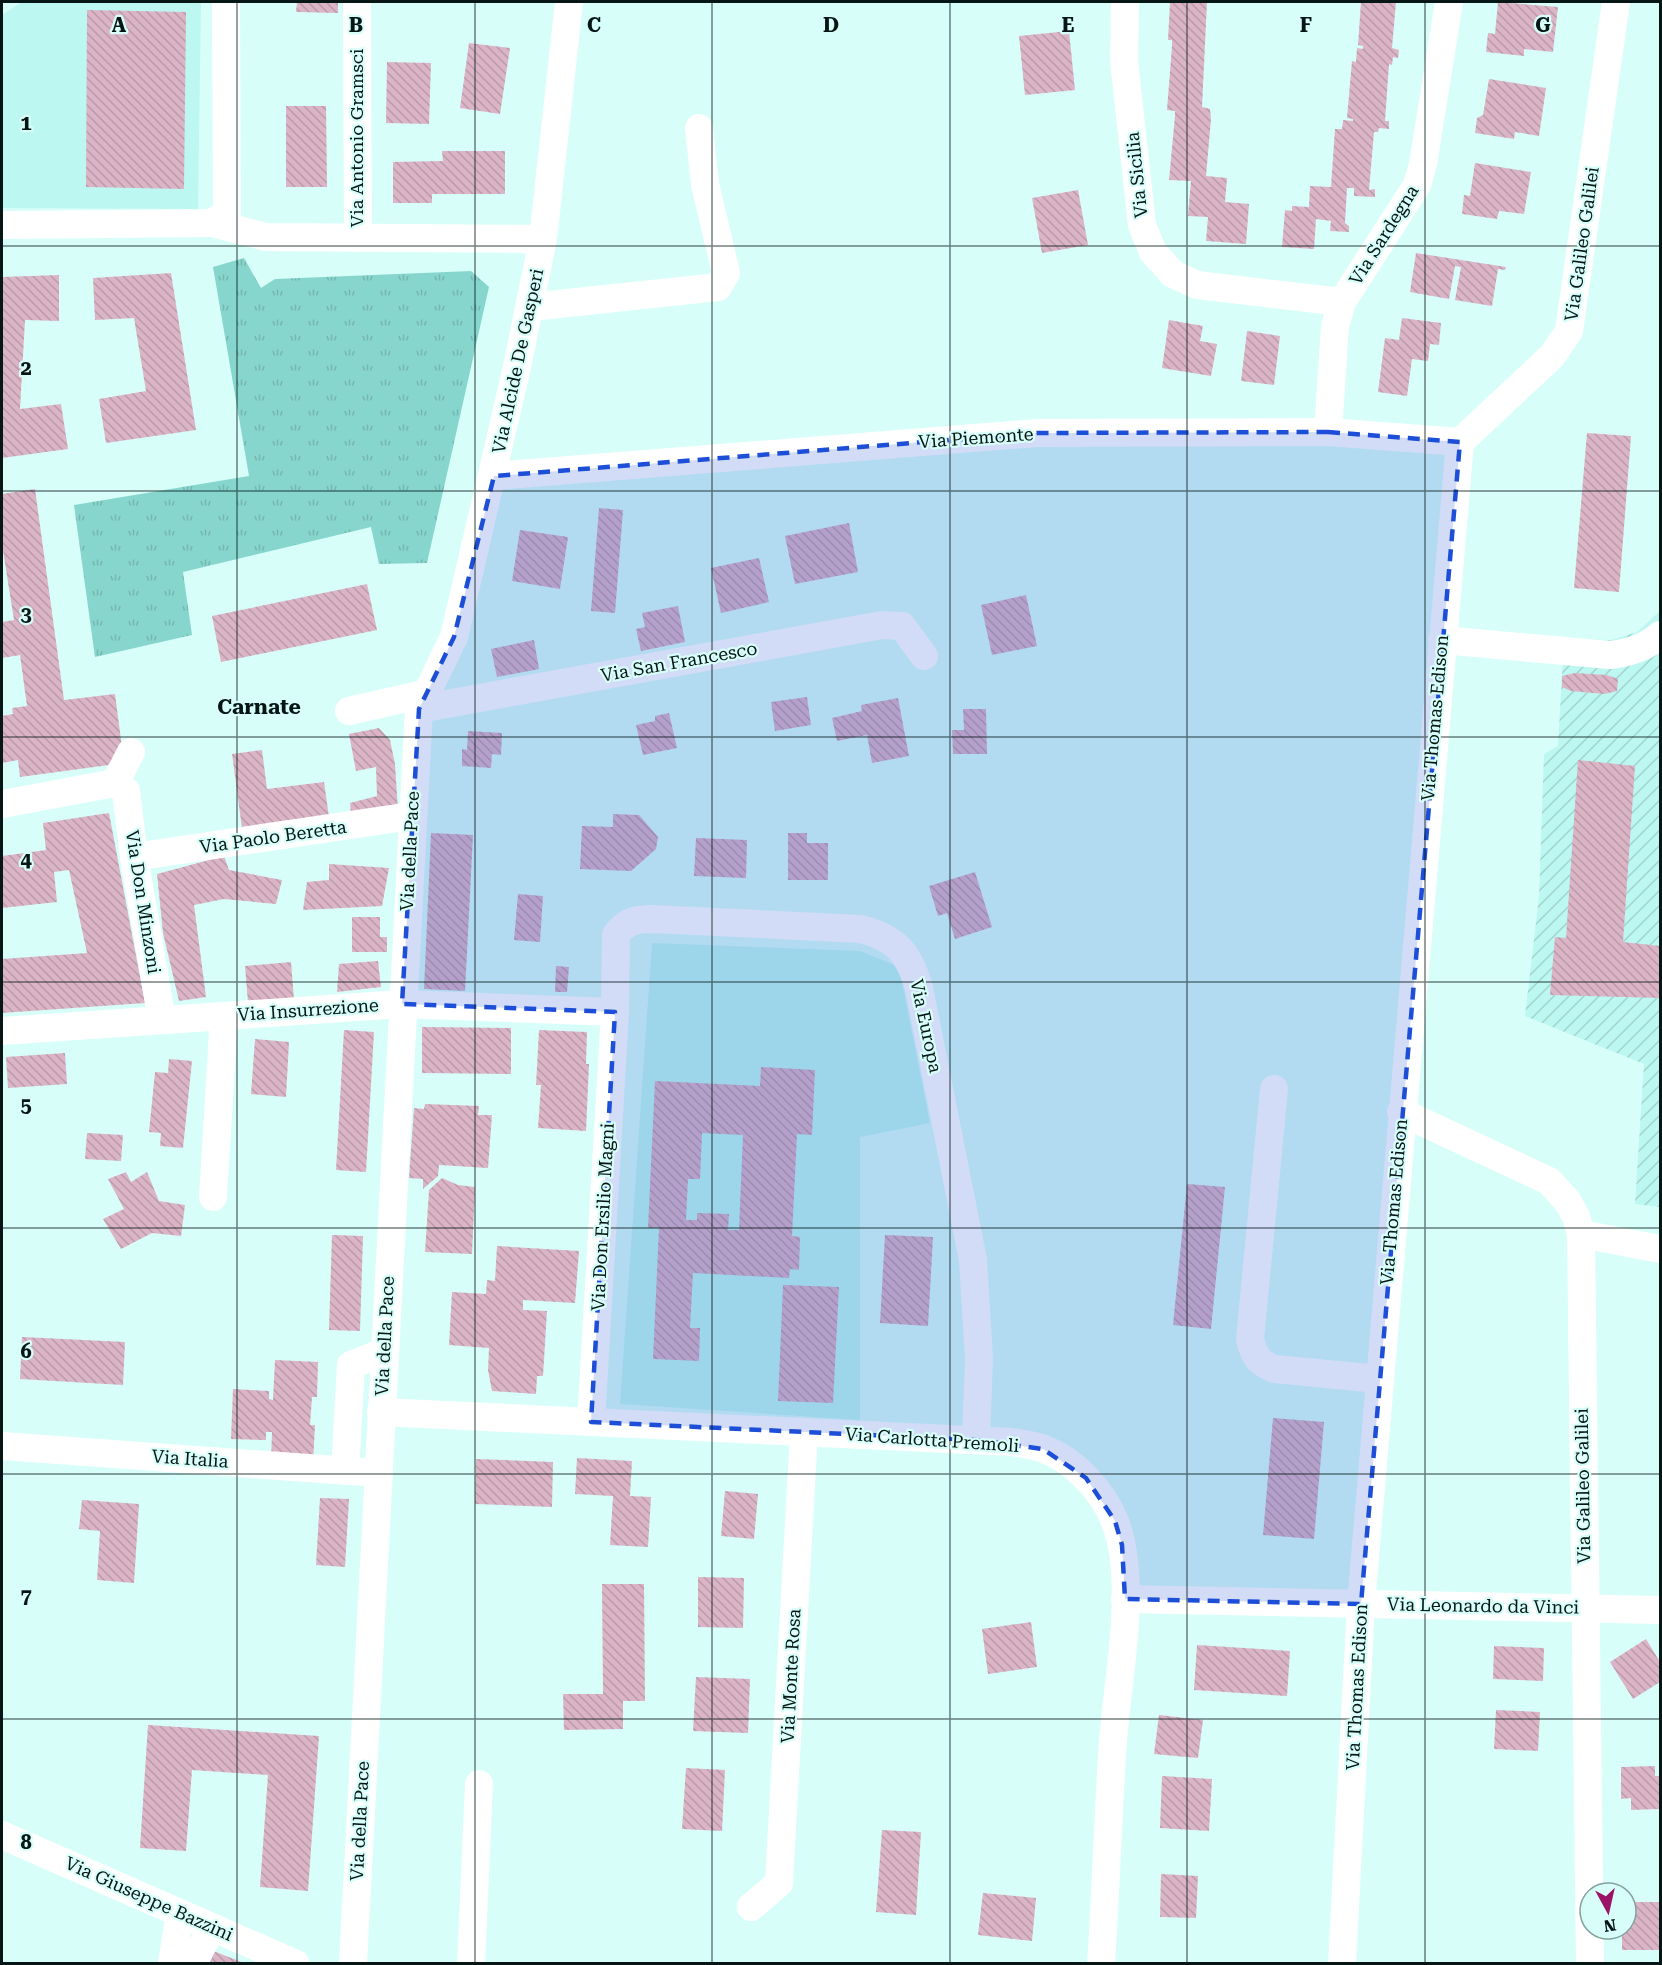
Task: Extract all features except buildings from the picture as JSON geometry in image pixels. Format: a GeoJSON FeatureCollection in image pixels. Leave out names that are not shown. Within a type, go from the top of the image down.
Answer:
{"type":"FeatureCollection","features":[{"type":"Feature","properties":{"kind":"street"},"geometry":{"type":"LineString","coordinates":[[212,223],[226,213],[226,2]]}},
{"type":"Feature","properties":{"kind":"street","name":"Via Antonio Gramsci"},"geometry":{"type":"LineString","coordinates":[[357,2],[358,238]]}},
{"type":"Feature","properties":{"kind":"street","name":"Via Alcide De Gasperi"},"geometry":{"type":"LineString","coordinates":[[421,701],[454,637],[494,476],[530,307],[543,239],[569,2]]}},
{"type":"Feature","properties":{"kind":"street","name":"Via Sicilia"},"geometry":{"type":"LineString","coordinates":[[1125,2],[1124,61],[1142,225],[1153,252],[1173,274],[1197,285],[1342,302]]}},
{"type":"Feature","properties":{"kind":"street","name":"Via Sardegna"},"geometry":{"type":"LineString","coordinates":[[1328,432],[1335,326],[1342,302],[1417,185],[1423,164],[1449,2]]}},
{"type":"Feature","properties":{"kind":"street","name":"Via Galileo Galilei"},"geometry":{"type":"LineString","coordinates":[[1460,442],[1552,356],[1569,331],[1616,2]]}},
{"type":"Feature","properties":{"kind":"street"},"geometry":{"type":"LineString","coordinates":[[530,307],[718,288],[726,273],[705,184],[699,128]]}},
{"type":"Feature","properties":{"kind":"street","name":"Via Antonio Gramsci"},"geometry":{"type":"LineString","coordinates":[[2,225],[212,223],[266,237],[543,239]]}},
{"type":"Feature","properties":{"kind":"street","name":"Via Piemonte"},"geometry":{"type":"LineString","coordinates":[[494,476],[1038,432],[1328,432],[1460,442]]}},
{"type":"Feature","properties":{"kind":"street","name":"Via Thomas Edison"},"geometry":{"type":"LineString","coordinates":[[1342,1964],[1361,1604],[1401,1112],[1460,442]]}},
{"type":"Feature","properties":{"kind":"street","name":"Via San Francesco"},"geometry":{"type":"LineString","coordinates":[[421,701],[882,625],[902,626],[924,656]]}},
{"type":"Feature","properties":{"kind":"street"},"geometry":{"type":"LineString","coordinates":[[1442,640],[1610,656],[1629,653],[1651,643],[1660,635]]}},
{"type":"Feature","properties":{"kind":"street"},"geometry":{"type":"LineString","coordinates":[[349,711],[421,701]]}},
{"type":"Feature","properties":{"kind":"street","name":"Via della Pace"},"geometry":{"type":"LineString","coordinates":[[353,1964],[411,816],[421,701]]}},
{"type":"Feature","properties":{"kind":"street"},"geometry":{"type":"LineString","coordinates":[[2,804],[118,784],[131,752]]}},
{"type":"Feature","properties":{"kind":"street","name":"Via Don Minzoni"},"geometry":{"type":"LineString","coordinates":[[118,784],[126,791],[134,857],[162,1020]]}},
{"type":"Feature","properties":{"kind":"street","name":"Via Paolo Beretta"},"geometry":{"type":"LineString","coordinates":[[134,857],[411,816]]}},
{"type":"Feature","properties":{"kind":"street","name":"Via Europa"},"geometry":{"type":"LineString","coordinates":[[615,1012],[616,935],[623,925],[639,919],[861,929],[874,932],[902,949],[909,958],[919,987],[973,1260],[979,1358],[976,1440]]}},
{"type":"Feature","properties":{"kind":"street","name":"Via Insurrezione"},"geometry":{"type":"LineString","coordinates":[[2,1031],[402,1004],[615,1012]]}},
{"type":"Feature","properties":{"kind":"street","name":"Via Don Ersilio Magni"},"geometry":{"type":"LineString","coordinates":[[591,1422],[615,1012]]}},
{"type":"Feature","properties":{"kind":"street"},"geometry":{"type":"LineString","coordinates":[[213,1197],[224,1016]]}},
{"type":"Feature","properties":{"kind":"street"},"geometry":{"type":"LineString","coordinates":[[1274,1089],[1250,1339],[1254,1356],[1262,1365],[1275,1369],[1379,1379]]}},
{"type":"Feature","properties":{"kind":"street","name":"Via Galileo Galilei"},"geometry":{"type":"LineString","coordinates":[[1401,1112],[1549,1181],[1568,1202],[1581,1234],[1590,1964]]}},
{"type":"Feature","properties":{"kind":"street"},"geometry":{"type":"LineString","coordinates":[[1581,1234],[1660,1249]]}},
{"type":"Feature","properties":{"kind":"street"},"geometry":{"type":"LineString","coordinates":[[345,1470],[351,1365],[384,1352]]}},
{"type":"Feature","properties":{"kind":"street","name":"Via Carlotta Premoli"},"geometry":{"type":"LineString","coordinates":[[381,1412],[1012,1442],[1043,1449],[1065,1460],[1086,1478],[1102,1499],[1115,1521],[1122,1545],[1125,1599],[1113,1742],[1101,1964]]}},
{"type":"Feature","properties":{"kind":"street","name":"Via Monte Rosa"},"geometry":{"type":"LineString","coordinates":[[751,1907],[779,1883],[804,1432]]}},
{"type":"Feature","properties":{"kind":"street","name":"Via Italia"},"geometry":{"type":"LineString","coordinates":[[2,1446],[378,1473]]}},
{"type":"Feature","properties":{"kind":"street","name":"Via Leonardo da Vinci"},"geometry":{"type":"LineString","coordinates":[[1125,1599],[1660,1610]]}},
{"type":"Feature","properties":{"kind":"street"},"geometry":{"type":"LineString","coordinates":[[471,1964],[478,1784]]}},
{"type":"Feature","properties":{"kind":"street","name":"Via Giuseppe Bazzini"},"geometry":{"type":"LineString","coordinates":[[2,1835],[296,1964]]}},
{"type":"Feature","properties":{"kind":"street"},"geometry":{"type":"LineString","coordinates":[[172,1964],[180,1913]]}},
{"type":"Feature","properties":{"kind":"street"},"geometry":{"type":"LineString","coordinates":[[193,1964],[212,1927]]}},
{"type":"Feature","properties":{"kind":"highlighted area"},"geometry":{"type":"Polygon","coordinates":[[[1328,432],[1460,442],[1361,1604],[1125,1599],[1122,1545],[1115,1521],[1086,1478],[1043,1449],[976,1440],[591,1422],[615,1012],[402,1004],[419,709],[454,637],[494,476],[1038,433],[1328,432]]]}},
{"type":"Feature","properties":{"kind":"shaded area"},"geometry":{"type":"Polygon","coordinates":[[[22,2],[201,2],[198,209],[2,208],[2,15],[22,2]]]}},
{"type":"Feature","properties":{"kind":"shaded area"},"geometry":{"type":"Polygon","coordinates":[[[1660,611],[1660,1207],[1635,1204],[1644,1064],[1525,1016],[1539,897],[1544,754],[1558,746],[1564,639],[1611,640],[1637,632],[1660,611]]]}},
{"type":"Feature","properties":{"kind":"shaded area"},"geometry":{"type":"Polygon","coordinates":[[[652,943],[860,951],[899,967],[930,1123],[860,1137],[860,1420],[620,1404],[652,943]]]}},
{"type":"Feature","properties":{"kind":"green space"},"geometry":{"type":"Polygon","coordinates":[[[244,258],[261,288],[275,279],[471,271],[489,287],[427,563],[379,564],[371,527],[183,572],[192,635],[95,657],[74,505],[249,476],[213,267],[244,258]]]}},
{"type":"Feature","properties":{"kind":"district","name":"Carnate"},"geometry":{"type":"Point","coordinates":[259,707]}}]}
